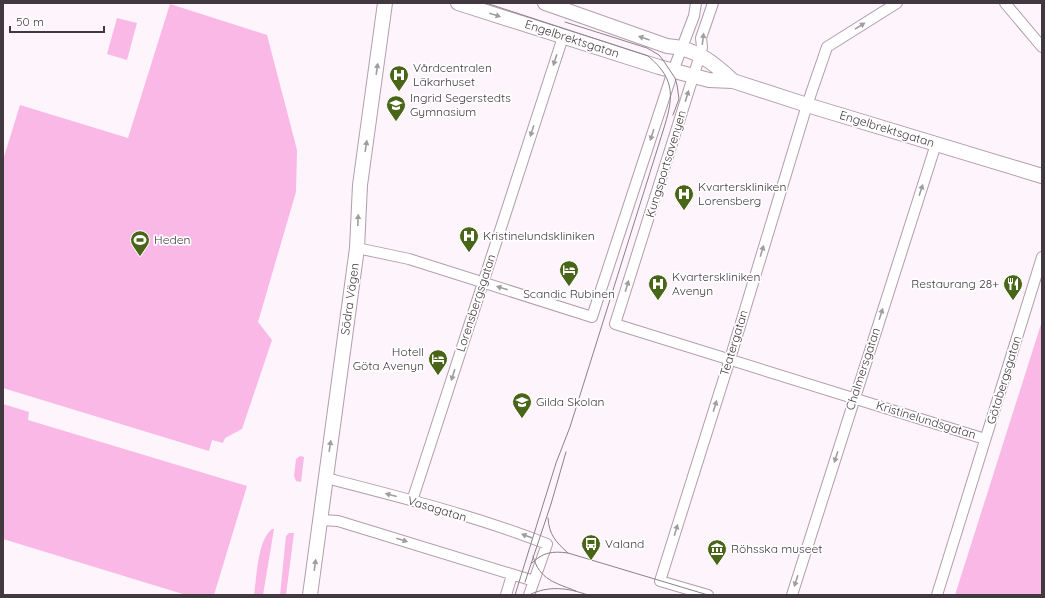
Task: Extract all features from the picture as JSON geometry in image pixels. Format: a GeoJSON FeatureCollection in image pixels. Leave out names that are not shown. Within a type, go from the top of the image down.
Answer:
{"type":"FeatureCollection","features":[{"type":"Feature","properties":{"kind":"street","name":"Södra Vägen"},"geometry":{"type":"LineString","coordinates":[[310,595],[357,248],[360,185],[385,3]]}},
{"type":"Feature","properties":{"kind":"street","name":"Engelbrektsgatan"},"geometry":{"type":"LineString","coordinates":[[458,3],[673,71],[709,80],[733,81],[1042,176]]}},
{"type":"Feature","properties":{"kind":"street","name":"Engelbrektsgatan"},"geometry":{"type":"LineString","coordinates":[[545,3],[667,46],[681,47],[700,55],[715,64],[733,81]]}},
{"type":"Feature","properties":{"kind":"street","name":"Kungsportsavenyen"},"geometry":{"type":"LineString","coordinates":[[483,282],[592,317],[681,47],[692,20],[696,3]]}},
{"type":"Feature","properties":{"kind":"street","name":"Kungsportsavenyen"},"geometry":{"type":"LineString","coordinates":[[615,324],[700,55],[702,38],[713,3]]}},
{"type":"Feature","properties":{"kind":"street","name":"Teatergatan"},"geometry":{"type":"LineString","coordinates":[[708,595],[660,581],[730,359],[807,105],[827,47],[897,3]]}},
{"type":"Feature","properties":{"kind":"street"},"geometry":{"type":"LineString","coordinates":[[1005,3],[1042,47]]}},
{"type":"Feature","properties":{"kind":"street","name":"Lorensbergsgatan"},"geometry":{"type":"LineString","coordinates":[[412,501],[563,36]]}},
{"type":"Feature","properties":{"kind":"street","name":"Chalmersgatan"},"geometry":{"type":"LineString","coordinates":[[792,595],[936,144]]}},
{"type":"Feature","properties":{"kind":"street"},"geometry":{"type":"LineString","coordinates":[[357,248],[409,259],[483,282]]}},
{"type":"Feature","properties":{"kind":"street","name":"Götabergsgatan"},"geometry":{"type":"LineString","coordinates":[[937,595],[1042,257]]}},
{"type":"Feature","properties":{"kind":"street","name":"Kristinelundsgatan"},"geometry":{"type":"LineString","coordinates":[[615,324],[986,439]]}},
{"type":"Feature","properties":{"kind":"street","name":"Vasagatan"},"geometry":{"type":"LineString","coordinates":[[326,478],[412,501],[547,544],[534,581]]}},
{"type":"Feature","properties":{"kind":"street"},"geometry":{"type":"LineString","coordinates":[[321,520],[338,521],[534,581],[530,595]]}},
{"type":"Feature","properties":{"kind":"street"},"geometry":{"type":"LineString","coordinates":[[506,595],[512,575]]}},
{"type":"Feature","properties":{"kind":"shaded area","name":"Heden"},"geometry":{"type":"Polygon","coordinates":[[[170,4],[267,35],[297,150],[296,192],[258,322],[272,340],[242,429],[225,438],[223,443],[212,440],[209,451],[3,388],[3,160],[20,105],[128,138],[170,4]]]}},
{"type":"Feature","properties":{"kind":"shaded area"},"geometry":{"type":"Polygon","coordinates":[[[117,18],[137,23],[127,60],[107,54],[117,18]]]}},
{"type":"Feature","properties":{"kind":"shaded area"},"geometry":{"type":"Polygon","coordinates":[[[1042,321],[1042,595],[955,595],[1042,321]]]}},
{"type":"Feature","properties":{"kind":"shaded area"},"geometry":{"type":"Polygon","coordinates":[[[3,404],[29,412],[28,420],[247,486],[214,595],[186,595],[3,539],[3,404]]]}},
{"type":"Feature","properties":{"kind":"shaded area"},"geometry":{"type":"Polygon","coordinates":[[[300,456],[304,457],[301,482],[296,481],[294,476],[296,459],[300,456]]]}},
{"type":"Feature","properties":{"kind":"shaded area"},"geometry":{"type":"Polygon","coordinates":[[[272,529],[274,529],[263,595],[254,595],[258,560],[263,542],[272,529]]]}},
{"type":"Feature","properties":{"kind":"shaded area"},"geometry":{"type":"Polygon","coordinates":[[[289,533],[294,533],[286,595],[280,595],[286,536],[289,533]]]}},
{"type":"Feature","properties":{"kind":"tram line"},"geometry":{"type":"LineString","coordinates":[[486,3],[648,56],[664,73],[670,90],[669,109],[663,131],[570,427],[556,463],[515,595]]}},
{"type":"Feature","properties":{"kind":"tram line"},"geometry":{"type":"LineString","coordinates":[[565,22],[647,48],[659,55],[675,78],[677,85],[679,99],[673,115]]}},
{"type":"Feature","properties":{"kind":"tram line"},"geometry":{"type":"LineString","coordinates":[[525,582],[551,504],[566,452]]}},
{"type":"Feature","properties":{"kind":"tram line"},"geometry":{"type":"LineString","coordinates":[[548,518],[550,529],[554,538],[568,553]]}},
{"type":"Feature","properties":{"kind":"tram line"},"geometry":{"type":"LineString","coordinates":[[532,563],[544,554],[558,552],[568,553],[708,595]]}},
{"type":"Feature","properties":{"kind":"tram line"},"geometry":{"type":"LineString","coordinates":[[533,556],[539,570],[544,576],[555,583],[576,591]]}},
{"type":"Feature","properties":{"kind":"tram line"},"geometry":{"type":"LineString","coordinates":[[529,595],[551,589],[566,589],[588,595]]}},
{"type":"Feature","properties":{"kind":"place","name":"Vårdcentralen Läkarhuset"},"geometry":{"type":"Point","coordinates":[399,92]}},
{"type":"Feature","properties":{"kind":"place","name":"Ingrid Segerstedts Gymnasium"},"geometry":{"type":"Point","coordinates":[396,122]}},
{"type":"Feature","properties":{"kind":"place","name":"Kvarterskliniken Lorensberg"},"geometry":{"type":"Point","coordinates":[684,211]}},
{"type":"Feature","properties":{"kind":"place","name":"Kristinelundskliniken"},"geometry":{"type":"Point","coordinates":[469,253]}},
{"type":"Feature","properties":{"kind":"place","name":"Heden"},"geometry":{"type":"Point","coordinates":[140,257]}},
{"type":"Feature","properties":{"kind":"place","name":"Scandic Rubinen"},"geometry":{"type":"Point","coordinates":[569,287]}},
{"type":"Feature","properties":{"kind":"place","name":"Kvarterskliniken Avenyn"},"geometry":{"type":"Point","coordinates":[658,301]}},
{"type":"Feature","properties":{"kind":"place","name":"Restaurang 28+"},"geometry":{"type":"Point","coordinates":[1013,301]}},
{"type":"Feature","properties":{"kind":"place","name":"Hotell Göta Avenyn"},"geometry":{"type":"Point","coordinates":[438,376]}},
{"type":"Feature","properties":{"kind":"place","name":"Gilda Skolan"},"geometry":{"type":"Point","coordinates":[522,419]}},
{"type":"Feature","properties":{"kind":"place","name":"Valand"},"geometry":{"type":"Point","coordinates":[591,561]}},
{"type":"Feature","properties":{"kind":"place","name":"Röhsska museet"},"geometry":{"type":"Point","coordinates":[717,566]}}]}
